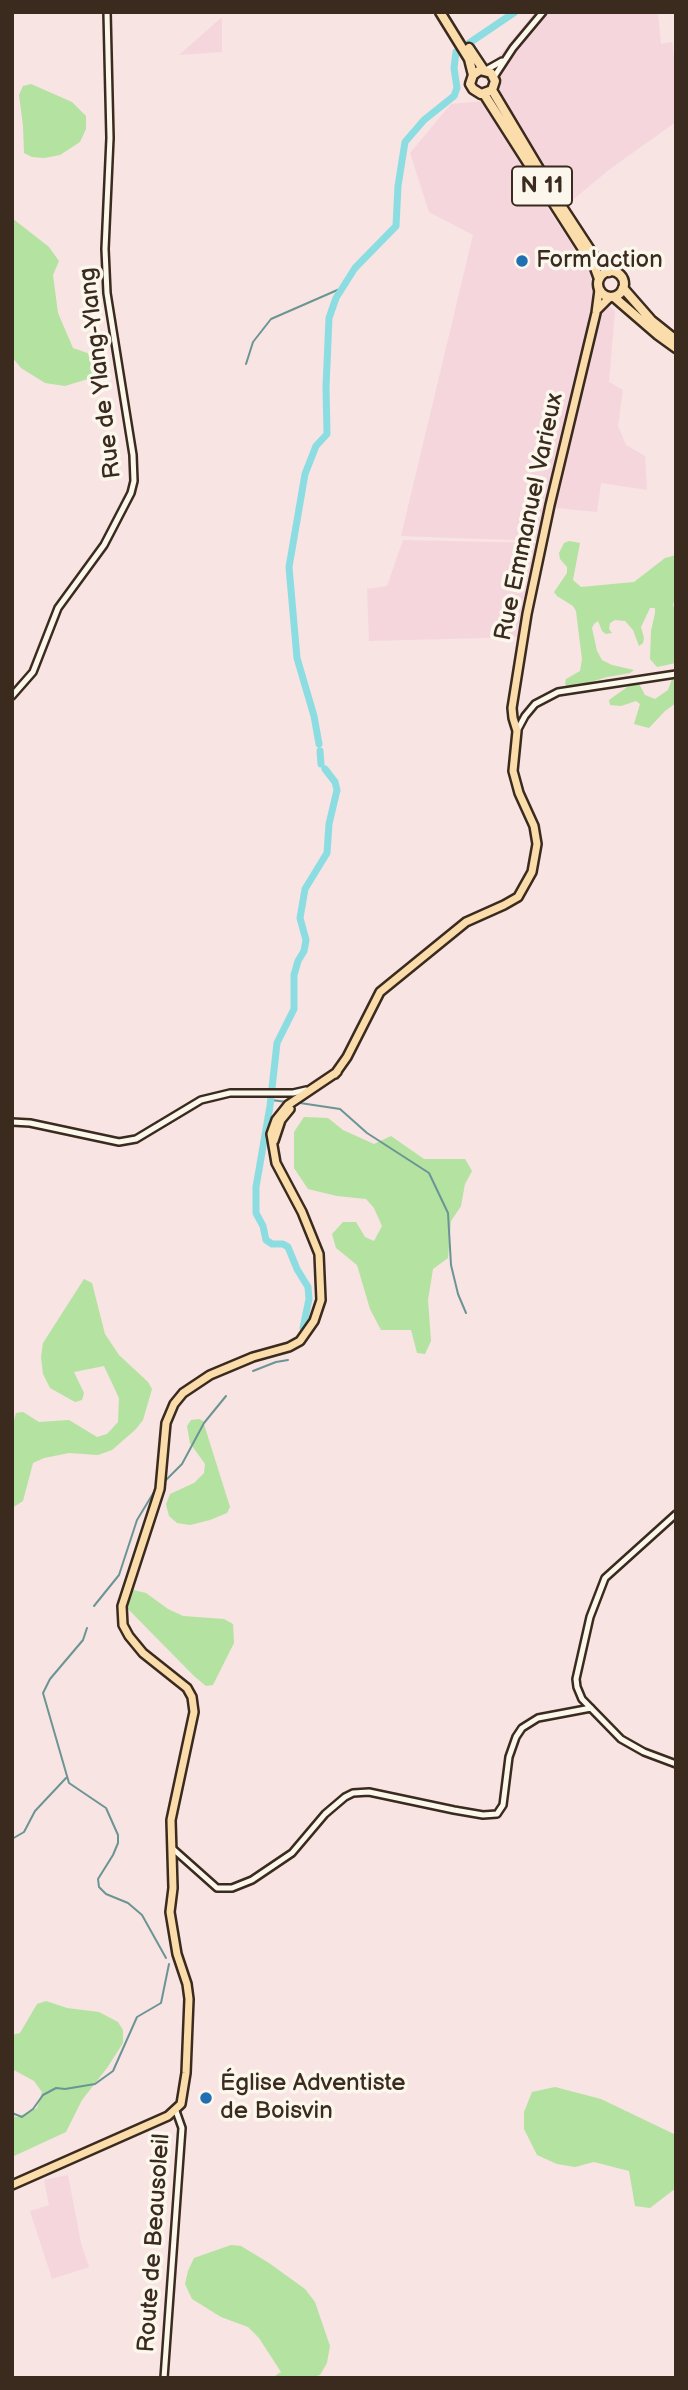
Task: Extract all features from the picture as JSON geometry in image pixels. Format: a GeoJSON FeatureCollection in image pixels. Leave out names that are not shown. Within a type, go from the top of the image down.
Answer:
{"type":"FeatureCollection","features":[{"type":"Feature","properties":{"kind":"highway"},"geometry":{"type":"LineString","coordinates":[[440,12],[464,45],[484,70],[494,77],[488,92],[475,92],[471,86],[470,59],[464,45],[447,12]]}},
{"type":"Feature","properties":{"kind":"highway"},"geometry":{"type":"LineString","coordinates":[[472,75],[484,70]]}},
{"type":"Feature","properties":{"kind":"highway","name":"N 11"},"geometry":{"type":"LineString","coordinates":[[488,92],[594,256],[608,272],[619,275],[623,288],[651,320],[676,340]]}},
{"type":"Feature","properties":{"kind":"highway","name":"N 11"},"geometry":{"type":"LineString","coordinates":[[488,92],[595,268],[599,290]]}},
{"type":"Feature","properties":{"kind":"highway"},"geometry":{"type":"LineString","coordinates":[[599,279],[608,272]]}},
{"type":"Feature","properties":{"kind":"highway"},"geometry":{"type":"LineString","coordinates":[[612,297],[623,288]]}},
{"type":"Feature","properties":{"kind":"highway"},"geometry":{"type":"LineString","coordinates":[[599,290],[612,297],[676,348]]}},
{"type":"Feature","properties":{"kind":"main road","name":"Rue Emmanuel Varieux"},"geometry":{"type":"LineString","coordinates":[[304,1093],[337,1072],[380,992],[466,922],[518,897],[527,885],[534,866],[537,849],[534,826],[519,793],[513,771],[517,731],[512,708],[525,625],[599,290]]}},
{"type":"Feature","properties":{"kind":"main road","name":"Rue Emmanuel Varieux"},"geometry":{"type":"LineString","coordinates":[[596,313],[601,303],[612,297]]}},
{"type":"Feature","properties":{"kind":"main road"},"geometry":{"type":"LineString","coordinates":[[12,2185],[176,2111],[184,2095],[189,1999],[177,1954],[170,1912],[173,1888],[173,1807],[194,1712],[192,1697],[187,1688],[135,1645],[123,1625],[122,1614],[160,1488],[166,1423],[174,1404],[183,1393],[221,1370],[300,1341],[314,1321],[321,1300],[319,1254],[302,1212],[280,1173],[271,1134],[276,1120],[288,1105],[304,1093]]}},
{"type":"Feature","properties":{"kind":"street","name":"Rue de Ylang-Ylang"},"geometry":{"type":"LineString","coordinates":[[12,696],[33,672],[58,608],[104,545],[131,493],[134,481],[133,455],[107,293],[105,249],[110,138],[107,12]]}},
{"type":"Feature","properties":{"kind":"street"},"geometry":{"type":"LineString","coordinates":[[494,77],[507,56],[543,12]]}},
{"type":"Feature","properties":{"kind":"street"},"geometry":{"type":"LineString","coordinates":[[484,70],[496,66],[507,56]]}},
{"type":"Feature","properties":{"kind":"street"},"geometry":{"type":"LineString","coordinates":[[517,731],[535,704],[558,692],[676,674]]}},
{"type":"Feature","properties":{"kind":"street"},"geometry":{"type":"LineString","coordinates":[[12,1122],[30,1123],[119,1142],[136,1139],[201,1100],[230,1093],[304,1093]]}},
{"type":"Feature","properties":{"kind":"street"},"geometry":{"type":"LineString","coordinates":[[676,1514],[605,1578],[590,1616],[576,1679],[576,1687],[582,1699],[632,1746],[676,1764]]}},
{"type":"Feature","properties":{"kind":"street"},"geometry":{"type":"LineString","coordinates":[[580,1710],[582,1699]]}},
{"type":"Feature","properties":{"kind":"street"},"geometry":{"type":"LineString","coordinates":[[172,1848],[217,1888],[232,1888],[252,1880],[292,1853],[325,1814],[353,1793],[369,1792],[483,1815],[497,1814],[503,1805],[509,1758],[522,1728],[538,1718],[591,1708]]}},
{"type":"Feature","properties":{"kind":"street","name":"Route de Beausoleil"},"geometry":{"type":"LineString","coordinates":[[164,2378],[182,2128],[176,2111]]}},
{"type":"Feature","properties":{"kind":"shaded area"},"geometry":{"type":"Polygon","coordinates":[[[535,12],[658,12],[661,44],[672,42],[676,76],[676,122],[610,169],[569,203],[504,104],[493,63],[535,12]]]}},
{"type":"Feature","properties":{"kind":"shaded area"},"geometry":{"type":"Polygon","coordinates":[[[222,17],[222,52],[179,55],[222,17]]]}},
{"type":"Feature","properties":{"kind":"shaded area"},"geometry":{"type":"Polygon","coordinates":[[[484,101],[521,159],[542,199],[589,271],[595,295],[615,311],[609,382],[623,390],[618,426],[626,445],[645,456],[647,490],[601,483],[597,512],[546,507],[538,541],[401,536],[473,235],[429,212],[410,153],[451,104],[484,101]]]}},
{"type":"Feature","properties":{"kind":"shaded area"},"geometry":{"type":"Polygon","coordinates":[[[403,540],[542,543],[523,637],[369,641],[367,589],[387,586],[403,540]]]}},
{"type":"Feature","properties":{"kind":"shaded area"},"geometry":{"type":"Polygon","coordinates":[[[68,2175],[81,2243],[89,2267],[52,2279],[30,2211],[49,2205],[44,2180],[68,2175]]]}},
{"type":"Feature","properties":{"kind":"green space"},"geometry":{"type":"Polygon","coordinates":[[[31,84],[72,102],[86,116],[86,129],[80,142],[60,155],[44,158],[24,153],[19,95],[23,86],[31,84]]]}},
{"type":"Feature","properties":{"kind":"green space"},"geometry":{"type":"Polygon","coordinates":[[[12,218],[49,247],[59,261],[53,275],[58,313],[73,348],[93,355],[102,362],[100,371],[91,378],[65,386],[45,383],[21,368],[12,357],[12,218]]]}},
{"type":"Feature","properties":{"kind":"green space"},"geometry":{"type":"Polygon","coordinates":[[[564,543],[580,543],[573,580],[581,587],[634,582],[665,558],[676,555],[676,595],[673,605],[676,613],[676,663],[657,667],[650,659],[655,608],[650,608],[641,627],[644,638],[639,646],[633,630],[625,621],[615,620],[610,623],[609,629],[612,633],[606,634],[602,631],[598,621],[592,628],[602,660],[634,670],[574,687],[569,688],[565,684],[566,679],[580,671],[582,659],[576,611],[554,592],[567,573],[567,567],[560,559],[559,553],[564,543]]]}},
{"type":"Feature","properties":{"kind":"green space"},"geometry":{"type":"Polygon","coordinates":[[[672,679],[676,681],[676,703],[649,728],[634,724],[640,704],[636,701],[621,706],[610,705],[609,700],[637,680],[645,695],[655,699],[668,690],[672,679]]]}},
{"type":"Feature","properties":{"kind":"green space"},"geometry":{"type":"Polygon","coordinates":[[[304,1117],[328,1118],[343,1130],[374,1144],[391,1136],[424,1159],[465,1159],[472,1171],[465,1184],[461,1206],[451,1221],[448,1258],[433,1269],[428,1300],[431,1341],[425,1354],[417,1353],[411,1330],[381,1330],[370,1309],[357,1265],[336,1248],[332,1234],[343,1222],[356,1222],[365,1237],[374,1241],[382,1226],[374,1208],[366,1199],[308,1189],[294,1168],[294,1132],[304,1117]]]}},
{"type":"Feature","properties":{"kind":"green space"},"geometry":{"type":"Polygon","coordinates":[[[84,1279],[92,1283],[105,1334],[119,1355],[152,1389],[143,1420],[112,1450],[98,1455],[69,1453],[33,1463],[23,1501],[12,1508],[12,1427],[16,1413],[23,1412],[39,1422],[69,1420],[97,1437],[107,1434],[118,1422],[119,1398],[104,1366],[74,1372],[84,1393],[82,1400],[75,1402],[50,1388],[43,1374],[43,1343],[84,1279]]]}},
{"type":"Feature","properties":{"kind":"green space"},"geometry":{"type":"Polygon","coordinates":[[[191,1420],[203,1421],[230,1507],[227,1513],[190,1525],[177,1523],[169,1516],[166,1504],[170,1494],[194,1483],[204,1473],[205,1464],[190,1443],[187,1426],[191,1420]]]}},
{"type":"Feature","properties":{"kind":"green space"},"geometry":{"type":"Polygon","coordinates":[[[133,1590],[146,1593],[183,1616],[224,1619],[233,1624],[234,1643],[213,1685],[206,1686],[194,1676],[128,1609],[133,1590]]]}},
{"type":"Feature","properties":{"kind":"green space"},"geometry":{"type":"Polygon","coordinates":[[[46,2001],[67,2008],[99,2012],[118,2022],[123,2030],[123,2043],[82,2100],[66,2132],[12,2157],[12,2116],[17,2117],[37,2108],[42,2092],[34,2081],[12,2069],[12,2035],[20,2033],[37,2004],[46,2001]]]}},
{"type":"Feature","properties":{"kind":"green space"},"geometry":{"type":"Polygon","coordinates":[[[555,2087],[601,2099],[676,2135],[676,2188],[650,2208],[635,2206],[629,2171],[594,2162],[575,2167],[557,2164],[537,2155],[524,2129],[524,2112],[532,2092],[555,2087]]]}},
{"type":"Feature","properties":{"kind":"green space"},"geometry":{"type":"Polygon","coordinates":[[[231,2245],[241,2246],[269,2263],[305,2289],[315,2302],[330,2346],[327,2363],[320,2375],[310,2378],[272,2378],[281,2372],[259,2338],[248,2327],[221,2317],[192,2299],[185,2284],[194,2258],[231,2245]]]}},
{"type":"Feature","properties":{"kind":"waterway"},"geometry":{"type":"LineString","coordinates":[[319,744],[297,658],[289,567],[305,474],[316,446],[327,434],[329,318],[336,298],[355,268],[396,226],[398,186],[405,142],[424,120],[454,96],[457,88],[454,68],[456,52],[515,12]]}},
{"type":"Feature","properties":{"kind":"waterway"},"geometry":{"type":"LineString","coordinates":[[246,364],[253,342],[271,319],[342,288]]}},
{"type":"Feature","properties":{"kind":"waterway"},"geometry":{"type":"LineString","coordinates":[[320,751],[321,764]]}},
{"type":"Feature","properties":{"kind":"waterway"},"geometry":{"type":"LineString","coordinates":[[303,1328],[309,1299],[308,1287],[288,1247],[266,1240],[256,1213],[256,1187],[270,1106],[277,1043],[294,1009],[294,975],[306,940],[300,918],[305,889],[327,853],[329,824],[337,790],[335,782],[325,769]]}},
{"type":"Feature","properties":{"kind":"waterway"},"geometry":{"type":"LineString","coordinates":[[271,1100],[287,1102]]}},
{"type":"Feature","properties":{"kind":"waterway"},"geometry":{"type":"LineString","coordinates":[[300,1103],[340,1109],[367,1133],[429,1173],[448,1213],[451,1265],[466,1313]]}},
{"type":"Feature","properties":{"kind":"waterway"},"geometry":{"type":"LineString","coordinates":[[253,1371],[288,1360]]}},
{"type":"Feature","properties":{"kind":"waterway"},"geometry":{"type":"LineString","coordinates":[[162,1484],[182,1464],[204,1423],[226,1396]]}},
{"type":"Feature","properties":{"kind":"waterway"},"geometry":{"type":"LineString","coordinates":[[94,1606],[119,1575],[137,1520],[157,1487]]}},
{"type":"Feature","properties":{"kind":"waterway"},"geometry":{"type":"LineString","coordinates":[[87,1628],[83,1640],[50,1679],[43,1693],[69,1783],[106,1808],[118,1835],[113,1855],[98,1879],[99,1887],[106,1894],[128,1903],[142,1915],[166,1958]]}},
{"type":"Feature","properties":{"kind":"waterway"},"geometry":{"type":"LineString","coordinates":[[12,1839],[24,1832],[35,1811],[66,1778]]}},
{"type":"Feature","properties":{"kind":"waterway"},"geometry":{"type":"LineString","coordinates":[[12,2113],[22,2117],[33,2109],[43,2095],[56,2088],[95,2084],[113,2071],[137,2017],[161,2003],[169,1964]]}},
{"type":"Feature","properties":{"kind":"place","name":"Form'action"},"geometry":{"type":"Point","coordinates":[522,261]}},
{"type":"Feature","properties":{"kind":"place","name":"Église Adventiste de Boisvin"},"geometry":{"type":"Point","coordinates":[206,2098]}}]}
